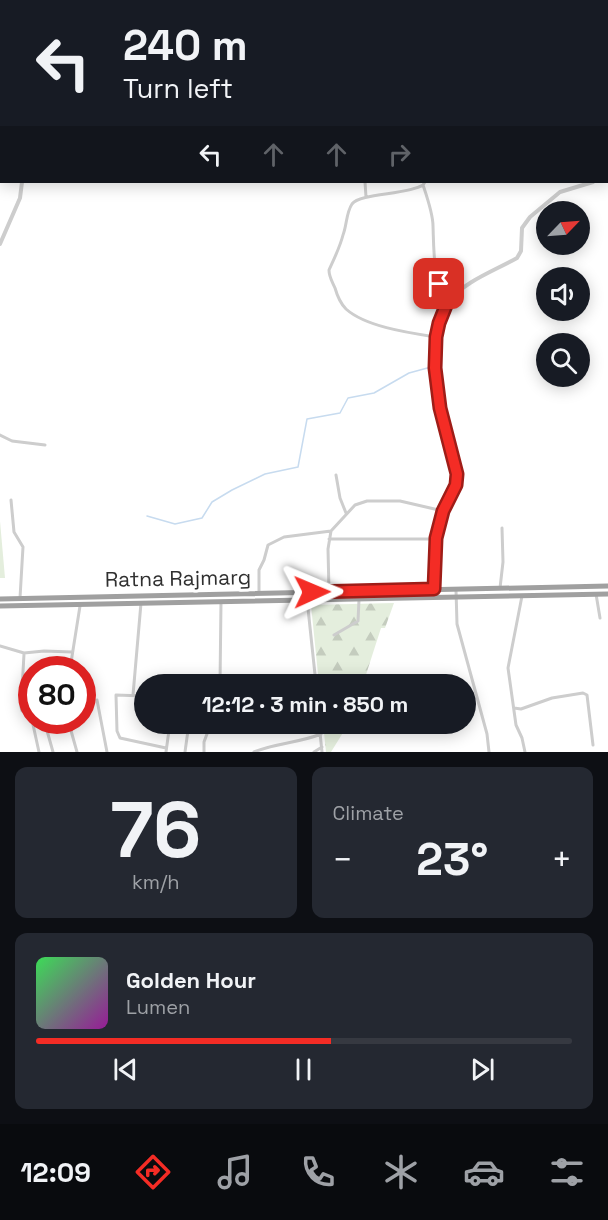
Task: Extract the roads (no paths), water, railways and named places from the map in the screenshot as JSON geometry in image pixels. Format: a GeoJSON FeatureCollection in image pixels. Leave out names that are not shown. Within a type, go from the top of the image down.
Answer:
{"type":"FeatureCollection","features":[{"type":"Feature","properties":{"kind":"highway","name":"Ratna Rajmarg"},"geometry":{"type":"LineString","coordinates":[[0,599],[608,586]]}},
{"type":"Feature","properties":{"kind":"highway","name":"Ratna Rajmarg"},"geometry":{"type":"LineString","coordinates":[[0,606],[608,594]]}},
{"type":"Feature","properties":{"kind":"street"},"geometry":{"type":"LineString","coordinates":[[0,244],[20,198],[22,183]]}},
{"type":"Feature","properties":{"kind":"street"},"geometry":{"type":"LineString","coordinates":[[366,183],[366,197]]}},
{"type":"Feature","properties":{"kind":"street"},"geometry":{"type":"LineString","coordinates":[[436,337],[377,324],[347,310],[338,297],[329,276],[329,270],[344,235],[352,205],[358,198],[400,193],[424,183],[433,222],[433,263],[442,295],[447,303]]}},
{"type":"Feature","properties":{"kind":"street"},"geometry":{"type":"LineString","coordinates":[[434,597],[436,538],[443,511],[456,485],[457,474],[440,408],[435,368],[439,323],[447,303],[469,284],[517,258],[521,251],[522,228],[530,217],[560,192],[587,183]]}},
{"type":"Feature","properties":{"kind":"street"},"geometry":{"type":"LineString","coordinates":[[0,435],[12,441],[45,445]]}},
{"type":"Feature","properties":{"kind":"street"},"geometry":{"type":"LineString","coordinates":[[336,475],[340,498],[346,513]]}},
{"type":"Feature","properties":{"kind":"street"},"geometry":{"type":"LineString","coordinates":[[11,500],[15,536],[22,547],[20,598]]}},
{"type":"Feature","properties":{"kind":"street"},"geometry":{"type":"LineString","coordinates":[[329,591],[331,531],[355,505],[367,501],[400,501],[443,511]]}},
{"type":"Feature","properties":{"kind":"street"},"geometry":{"type":"LineString","coordinates":[[500,588],[502,528]]}},
{"type":"Feature","properties":{"kind":"street"},"geometry":{"type":"LineString","coordinates":[[259,593],[259,570],[268,544],[284,537],[331,531]]}},
{"type":"Feature","properties":{"kind":"street"},"geometry":{"type":"LineString","coordinates":[[329,539],[436,538]]}},
{"type":"Feature","properties":{"kind":"street"},"geometry":{"type":"LineString","coordinates":[[456,589],[457,624],[487,734],[489,752]]}},
{"type":"Feature","properties":{"kind":"street"},"geometry":{"type":"LineString","coordinates":[[522,594],[508,668],[516,725],[525,752]]}},
{"type":"Feature","properties":{"kind":"street"},"geometry":{"type":"LineString","coordinates":[[596,594],[600,618]]}},
{"type":"Feature","properties":{"kind":"street"},"geometry":{"type":"LineString","coordinates":[[334,635],[358,621],[360,598]]}},
{"type":"Feature","properties":{"kind":"street"},"geometry":{"type":"LineString","coordinates":[[307,599],[314,674]]}},
{"type":"Feature","properties":{"kind":"street"},"geometry":{"type":"LineString","coordinates":[[220,674],[221,601]]}},
{"type":"Feature","properties":{"kind":"street"},"geometry":{"type":"LineString","coordinates":[[141,603],[133,695],[116,695],[117,731],[120,738],[166,750],[168,734]]}},
{"type":"Feature","properties":{"kind":"street"},"geometry":{"type":"LineString","coordinates":[[72,656],[80,605]]}},
{"type":"Feature","properties":{"kind":"street"},"geometry":{"type":"LineString","coordinates":[[0,646],[24,653],[72,652]]}},
{"type":"Feature","properties":{"kind":"street"},"geometry":{"type":"LineString","coordinates":[[514,708],[521,709],[552,698],[583,693],[587,695],[593,746]]}},
{"type":"Feature","properties":{"kind":"street"},"geometry":{"type":"LineString","coordinates":[[97,700],[107,752]]}},
{"type":"Feature","properties":{"kind":"street"},"geometry":{"type":"LineString","coordinates":[[35,734],[39,752]]}},
{"type":"Feature","properties":{"kind":"street"},"geometry":{"type":"LineString","coordinates":[[48,734],[53,752]]}},
{"type":"Feature","properties":{"kind":"street"},"geometry":{"type":"LineString","coordinates":[[72,734],[77,752]]}},
{"type":"Feature","properties":{"kind":"street"},"geometry":{"type":"LineString","coordinates":[[185,752],[187,734]]}},
{"type":"Feature","properties":{"kind":"street"},"geometry":{"type":"LineString","coordinates":[[204,752],[207,734]]}},
{"type":"Feature","properties":{"kind":"street"},"geometry":{"type":"LineString","coordinates":[[256,752],[270,745],[282,745],[321,734],[322,752]]}},
{"type":"Feature","properties":{"kind":"street"},"geometry":{"type":"LineString","coordinates":[[314,752],[322,747]]}},
{"type":"Feature","properties":{"kind":"waterway"},"geometry":{"type":"LineString","coordinates":[[147,516],[175,524],[202,518],[212,502],[232,490],[265,474],[298,467],[307,419],[340,413],[348,398],[374,393],[409,373],[431,367]]}}]}
